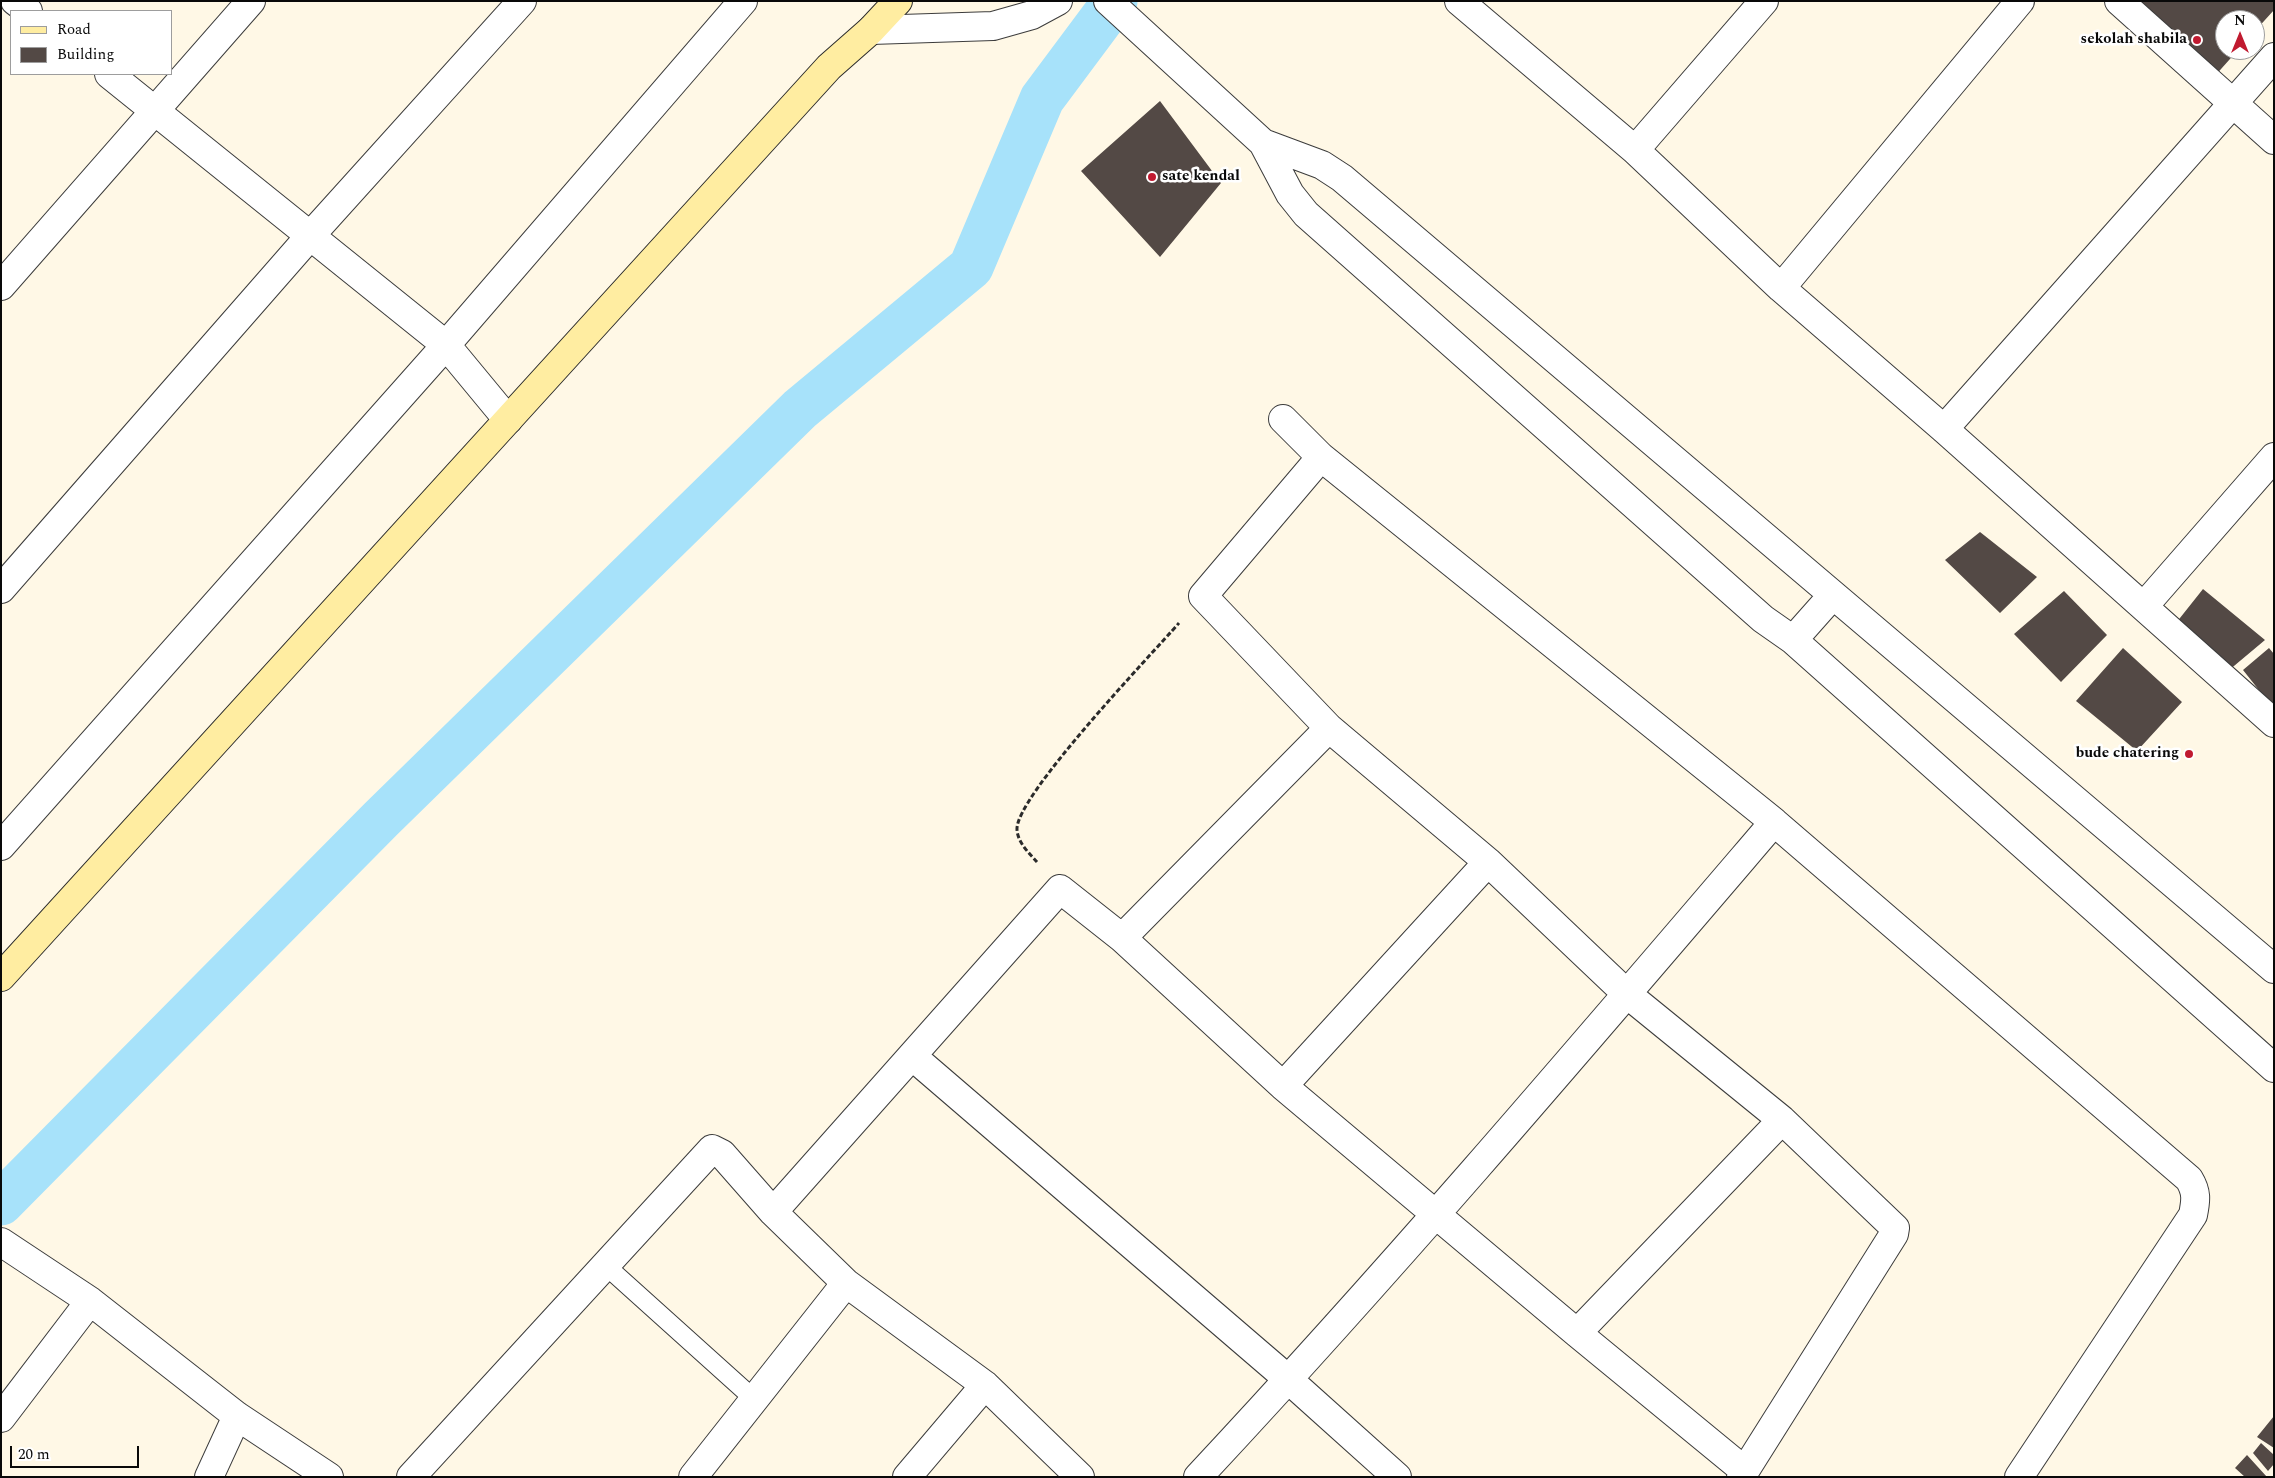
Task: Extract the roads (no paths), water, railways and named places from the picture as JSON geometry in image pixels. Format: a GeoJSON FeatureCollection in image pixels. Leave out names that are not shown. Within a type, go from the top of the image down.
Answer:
{"type":"FeatureCollection","features":[{"type":"Feature","properties":{"kind":"street"},"geometry":{"type":"LineString","coordinates":[[15,1],[27,10]]}},
{"type":"Feature","properties":{"kind":"street"},"geometry":{"type":"LineString","coordinates":[[1,286],[250,1]]}},
{"type":"Feature","properties":{"kind":"street"},"geometry":{"type":"LineString","coordinates":[[1,588],[310,236],[522,1]]}},
{"type":"Feature","properties":{"kind":"street"},"geometry":{"type":"LineString","coordinates":[[1,846],[446,345],[742,1]]}},
{"type":"Feature","properties":{"kind":"street"},"geometry":{"type":"LineString","coordinates":[[1,977],[822,74],[871,30],[898,1]]}},
{"type":"Feature","properties":{"kind":"street"},"geometry":{"type":"LineString","coordinates":[[871,30],[993,26],[1032,15],[1058,1]]}},
{"type":"Feature","properties":{"kind":"street"},"geometry":{"type":"LineString","coordinates":[[1635,150],[1764,1]]}},
{"type":"Feature","properties":{"kind":"street"},"geometry":{"type":"LineString","coordinates":[[1781,288],[2020,1]]}},
{"type":"Feature","properties":{"kind":"street"},"geometry":{"type":"LineString","coordinates":[[2119,1],[2274,140]]}},
{"type":"Feature","properties":{"kind":"street"},"geometry":{"type":"LineString","coordinates":[[1477,6],[1635,150],[1781,288],[1944,429],[2274,723]]}},
{"type":"Feature","properties":{"kind":"street"},"geometry":{"type":"LineString","coordinates":[[1117,9],[1263,143],[1290,194],[1306,214],[1763,619],[1793,640],[2274,1068]]}},
{"type":"Feature","properties":{"kind":"street"},"geometry":{"type":"LineString","coordinates":[[1944,429],[2274,57]]}},
{"type":"Feature","properties":{"kind":"street"},"geometry":{"type":"LineString","coordinates":[[110,75],[446,345],[508,420]]}},
{"type":"Feature","properties":{"kind":"street"},"geometry":{"type":"LineString","coordinates":[[1263,143],[1322,165],[1342,178],[1832,596],[2274,969]]}},
{"type":"Feature","properties":{"kind":"street"},"geometry":{"type":"LineString","coordinates":[[1283,419],[1322,457],[1774,822],[2189,1179],[2195,1189],[2197,1198],[2193,1215],[2019,1477]]}},
{"type":"Feature","properties":{"kind":"street"},"geometry":{"type":"LineString","coordinates":[[773,1212],[1060,888],[1122,938],[1283,1086],[1436,1213],[1743,1474],[1895,1232],[1895,1228],[1782,1120],[1627,994],[1488,862],[1329,728],[1203,596],[1322,457]]}},
{"type":"Feature","properties":{"kind":"street"},"geometry":{"type":"LineString","coordinates":[[2144,606],[2274,457]]}},
{"type":"Feature","properties":{"kind":"street"},"geometry":{"type":"LineString","coordinates":[[1793,640],[1832,596]]}},
{"type":"Feature","properties":{"kind":"street"},"geometry":{"type":"LineString","coordinates":[[1122,938],[1329,728]]}},
{"type":"Feature","properties":{"kind":"street"},"geometry":{"type":"LineString","coordinates":[[1198,1477],[1289,1380],[1436,1213],[1774,822]]}},
{"type":"Feature","properties":{"kind":"street"},"geometry":{"type":"LineString","coordinates":[[1283,1086],[1488,862]]}},
{"type":"Feature","properties":{"kind":"street"},"geometry":{"type":"LineString","coordinates":[[912,1056],[1289,1380],[1397,1477]]}},
{"type":"Feature","properties":{"kind":"street"},"geometry":{"type":"LineString","coordinates":[[1577,1333],[1782,1120]]}},
{"type":"Feature","properties":{"kind":"street"},"geometry":{"type":"LineString","coordinates":[[411,1477],[712,1148],[722,1154],[773,1212],[846,1283],[985,1385],[1080,1477]]}},
{"type":"Feature","properties":{"kind":"street"},"geometry":{"type":"LineString","coordinates":[[1,1242],[90,1301],[238,1416],[329,1477]]}},
{"type":"Feature","properties":{"kind":"street"},"geometry":{"type":"LineString","coordinates":[[693,1477],[846,1283]]}},
{"type":"Feature","properties":{"kind":"street"},"geometry":{"type":"LineString","coordinates":[[1,1418],[90,1301]]}},
{"type":"Feature","properties":{"kind":"street"},"geometry":{"type":"LineString","coordinates":[[907,1477],[985,1385]]}},
{"type":"Feature","properties":{"kind":"street"},"geometry":{"type":"LineString","coordinates":[[210,1477],[238,1416]]}},
{"type":"Feature","properties":{"kind":"lane"},"geometry":{"type":"LineString","coordinates":[[604,1264],[754,1399]]}},
{"type":"Feature","properties":{"kind":"waterway"},"geometry":{"type":"LineString","coordinates":[[1,1203],[381,819],[800,409],[971,267],[1042,99],[1115,1]]}},
{"type":"Feature","properties":{"kind":"place","name":"sekolah shabila"},"geometry":{"type":"Point","coordinates":[2197,40]}},
{"type":"Feature","properties":{"kind":"place","name":"sate kendal"},"geometry":{"type":"Point","coordinates":[1152,177]}},
{"type":"Feature","properties":{"kind":"place","name":"bude chatering"},"geometry":{"type":"Point","coordinates":[2189,754]}}]}
